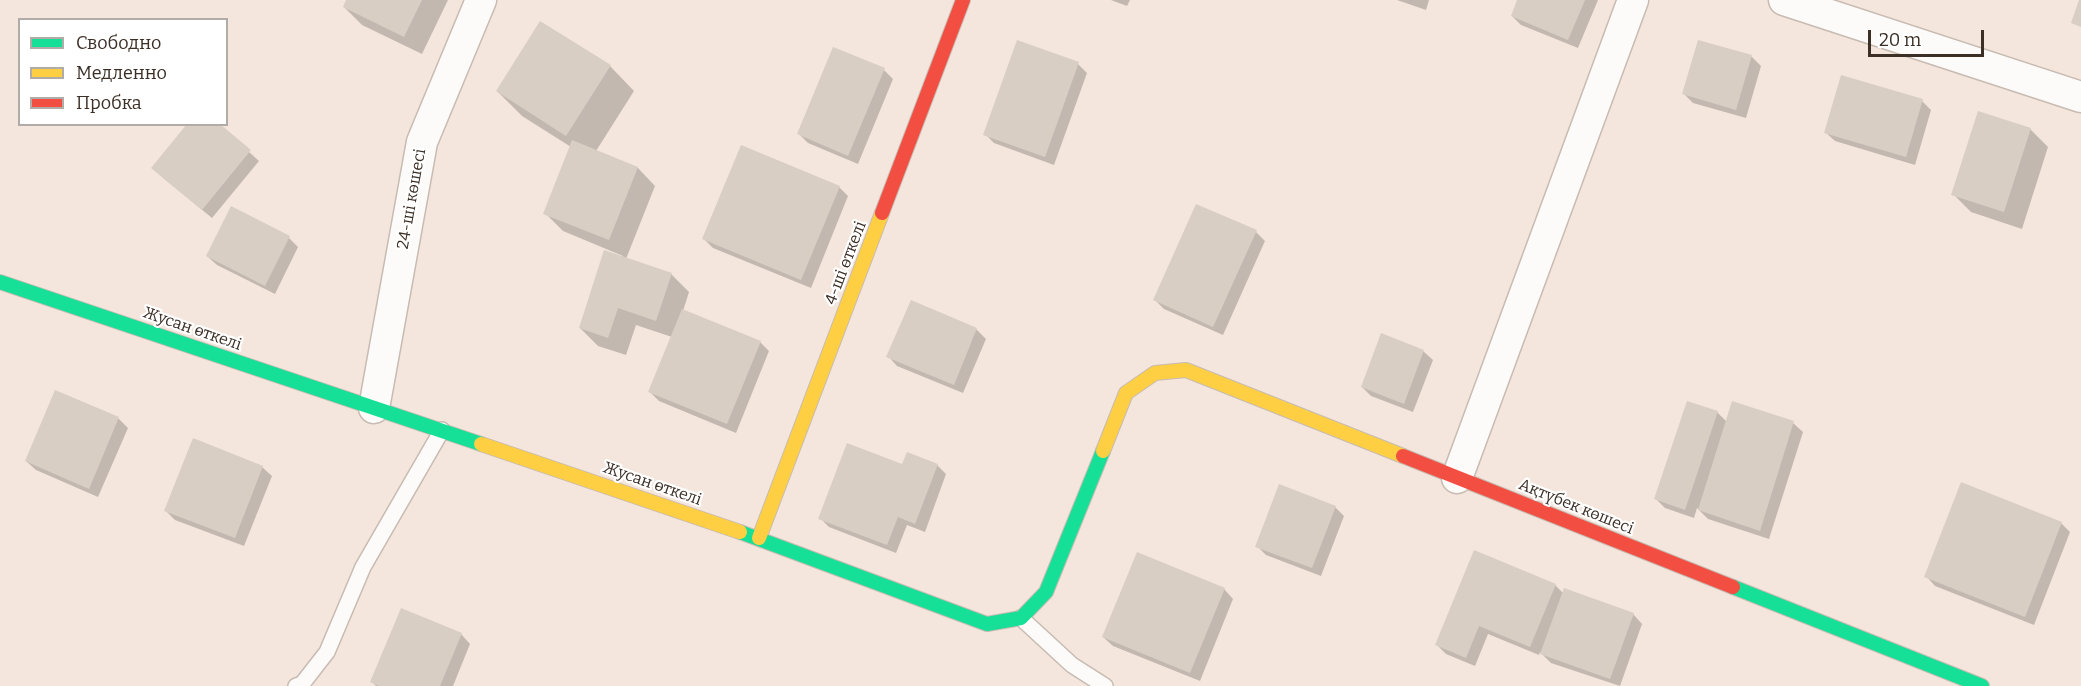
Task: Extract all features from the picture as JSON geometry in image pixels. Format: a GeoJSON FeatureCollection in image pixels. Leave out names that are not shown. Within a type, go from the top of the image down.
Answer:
{"type":"FeatureCollection","features":[{"type":"Feature","properties":{"kind":"street","name":"24-ші көшесi"},"geometry":{"type":"LineString","coordinates":[[374,408],[422,142],[481,0]]}},
{"type":"Feature","properties":{"kind":"street","name":"4-шi өткелi"},"geometry":{"type":"LineString","coordinates":[[759,538],[963,0]]}},
{"type":"Feature","properties":{"kind":"street"},"geometry":{"type":"LineString","coordinates":[[1457,478],[1633,0]]}},
{"type":"Feature","properties":{"kind":"street"},"geometry":{"type":"LineString","coordinates":[[1784,0],[2081,97]]}},
{"type":"Feature","properties":{"kind":"street","name":"Жусан өткелі"},"geometry":{"type":"LineString","coordinates":[[0,282],[759,538],[987,624],[1021,618]]}},
{"type":"Feature","properties":{"kind":"street","name":"Ақтүбек көшесi"},"geometry":{"type":"LineString","coordinates":[[1021,618],[1046,592],[1126,393],[1155,373],[1186,370],[1982,686]]}},
{"type":"Feature","properties":{"kind":"lane"},"geometry":{"type":"LineString","coordinates":[[296,686],[302,684],[327,652],[363,567],[442,430]]}},
{"type":"Feature","properties":{"kind":"lane"},"geometry":{"type":"LineString","coordinates":[[1021,618],[1072,665],[1105,686]]}},
{"type":"Feature","properties":{"kind":"building"},"geometry":{"type":"Polygon","coordinates":[[[346,0],[422,0],[404,37],[343,7],[346,0]]]}},
{"type":"Feature","properties":{"kind":"building"},"geometry":{"type":"Polygon","coordinates":[[[1517,0],[1585,0],[1568,40],[1511,16],[1517,0]]]}},
{"type":"Feature","properties":{"kind":"building"},"geometry":{"type":"Polygon","coordinates":[[[2079,0],[2081,0],[2081,27],[2071,23],[2079,0]]]}},
{"type":"Feature","properties":{"kind":"building"},"geometry":{"type":"Polygon","coordinates":[[[540,21],[611,65],[566,136],[496,91],[540,21]]]}},
{"type":"Feature","properties":{"kind":"building"},"geometry":{"type":"Polygon","coordinates":[[[1017,40],[1079,62],[1045,157],[983,135],[1017,40]]]}},
{"type":"Feature","properties":{"kind":"building"},"geometry":{"type":"Polygon","coordinates":[[[1698,40],[1752,55],[1736,110],[1682,94],[1698,40]]]}},
{"type":"Feature","properties":{"kind":"building"},"geometry":{"type":"Polygon","coordinates":[[[833,47],[885,68],[848,156],[797,134],[833,47]]]}},
{"type":"Feature","properties":{"kind":"building"},"geometry":{"type":"Polygon","coordinates":[[[1841,75],[1923,99],[1906,157],[1824,133],[1841,75]]]}},
{"type":"Feature","properties":{"kind":"building"},"geometry":{"type":"Polygon","coordinates":[[[1978,111],[2031,128],[2004,212],[1951,195],[1978,111]]]}},
{"type":"Feature","properties":{"kind":"building"},"geometry":{"type":"Polygon","coordinates":[[[185,126],[222,126],[251,150],[202,210],[151,168],[185,126]]]}},
{"type":"Feature","properties":{"kind":"building"},"geometry":{"type":"Polygon","coordinates":[[[572,140],[638,167],[609,240],[543,214],[572,140]]]}},
{"type":"Feature","properties":{"kind":"building"},"geometry":{"type":"Polygon","coordinates":[[[741,145],[840,186],[801,280],[702,239],[741,145]]]}},
{"type":"Feature","properties":{"kind":"building"},"geometry":{"type":"Polygon","coordinates":[[[1196,204],[1257,230],[1213,327],[1153,300],[1196,204]]]}},
{"type":"Feature","properties":{"kind":"building"},"geometry":{"type":"Polygon","coordinates":[[[231,206],[290,236],[265,286],[206,256],[231,206]]]}},
{"type":"Feature","properties":{"kind":"building"},"geometry":{"type":"Polygon","coordinates":[[[604,250],[672,273],[656,321],[618,308],[608,338],[579,328],[604,250]]]}},
{"type":"Feature","properties":{"kind":"building"},"geometry":{"type":"Polygon","coordinates":[[[911,300],[977,328],[954,385],[886,357],[911,300]]]}},
{"type":"Feature","properties":{"kind":"building"},"geometry":{"type":"Polygon","coordinates":[[[682,309],[761,341],[727,424],[648,392],[682,309]]]}},
{"type":"Feature","properties":{"kind":"building"},"geometry":{"type":"Polygon","coordinates":[[[1381,333],[1424,350],[1404,404],[1361,387],[1381,333]]]}},
{"type":"Feature","properties":{"kind":"building"},"geometry":{"type":"Polygon","coordinates":[[[55,390],[119,417],[89,489],[25,461],[55,390]]]}},
{"type":"Feature","properties":{"kind":"building"},"geometry":{"type":"Polygon","coordinates":[[[1687,401],[1718,411],[1685,510],[1654,499],[1687,401]]]}},
{"type":"Feature","properties":{"kind":"building"},"geometry":{"type":"Polygon","coordinates":[[[1732,401],[1794,421],[1760,531],[1698,510],[1732,401]]]}},
{"type":"Feature","properties":{"kind":"building"},"geometry":{"type":"Polygon","coordinates":[[[193,438],[263,466],[235,538],[164,511],[193,438]]]}},
{"type":"Feature","properties":{"kind":"building"},"geometry":{"type":"Polygon","coordinates":[[[847,443],[902,464],[907,452],[938,464],[915,524],[898,517],[887,545],[818,519],[847,443]]]}},
{"type":"Feature","properties":{"kind":"building"},"geometry":{"type":"Polygon","coordinates":[[[1961,482],[2062,522],[2025,617],[1924,577],[1961,482]]]}},
{"type":"Feature","properties":{"kind":"building"},"geometry":{"type":"Polygon","coordinates":[[[1279,484],[1336,506],[1312,568],[1255,547],[1279,484]]]}},
{"type":"Feature","properties":{"kind":"building"},"geometry":{"type":"Polygon","coordinates":[[[1474,550],[1556,584],[1530,647],[1479,626],[1466,658],[1435,645],[1474,550]]]}},
{"type":"Feature","properties":{"kind":"building"},"geometry":{"type":"Polygon","coordinates":[[[1137,552],[1225,588],[1190,673],[1102,637],[1137,552]]]}},
{"type":"Feature","properties":{"kind":"building"},"geometry":{"type":"Polygon","coordinates":[[[1564,588],[1634,613],[1610,679],[1540,654],[1564,588]]]}},
{"type":"Feature","properties":{"kind":"building"},"geometry":{"type":"Polygon","coordinates":[[[401,608],[462,633],[440,686],[379,686],[370,682],[401,608]]]}},
{"type":"Feature","properties":{"kind":"traffic: fast"},"geometry":{"type":"LineString","coordinates":[[0,282],[481,444]]}},
{"type":"Feature","properties":{"kind":"traffic: fast"},"geometry":{"type":"LineString","coordinates":[[740,532],[987,624],[1021,618],[1046,592],[1103,451]]}},
{"type":"Feature","properties":{"kind":"traffic: fast"},"geometry":{"type":"LineString","coordinates":[[1733,587],[1982,686]]}},
{"type":"Feature","properties":{"kind":"traffic: slow"},"geometry":{"type":"LineString","coordinates":[[759,538],[882,213]]}},
{"type":"Feature","properties":{"kind":"traffic: slow"},"geometry":{"type":"LineString","coordinates":[[1103,451],[1126,393],[1155,373],[1186,370],[1403,456]]}},
{"type":"Feature","properties":{"kind":"traffic: slow"},"geometry":{"type":"LineString","coordinates":[[481,444],[740,532]]}},
{"type":"Feature","properties":{"kind":"traffic: jam"},"geometry":{"type":"LineString","coordinates":[[882,213],[963,0]]}},
{"type":"Feature","properties":{"kind":"traffic: jam"},"geometry":{"type":"LineString","coordinates":[[1403,456],[1733,587]]}}]}
